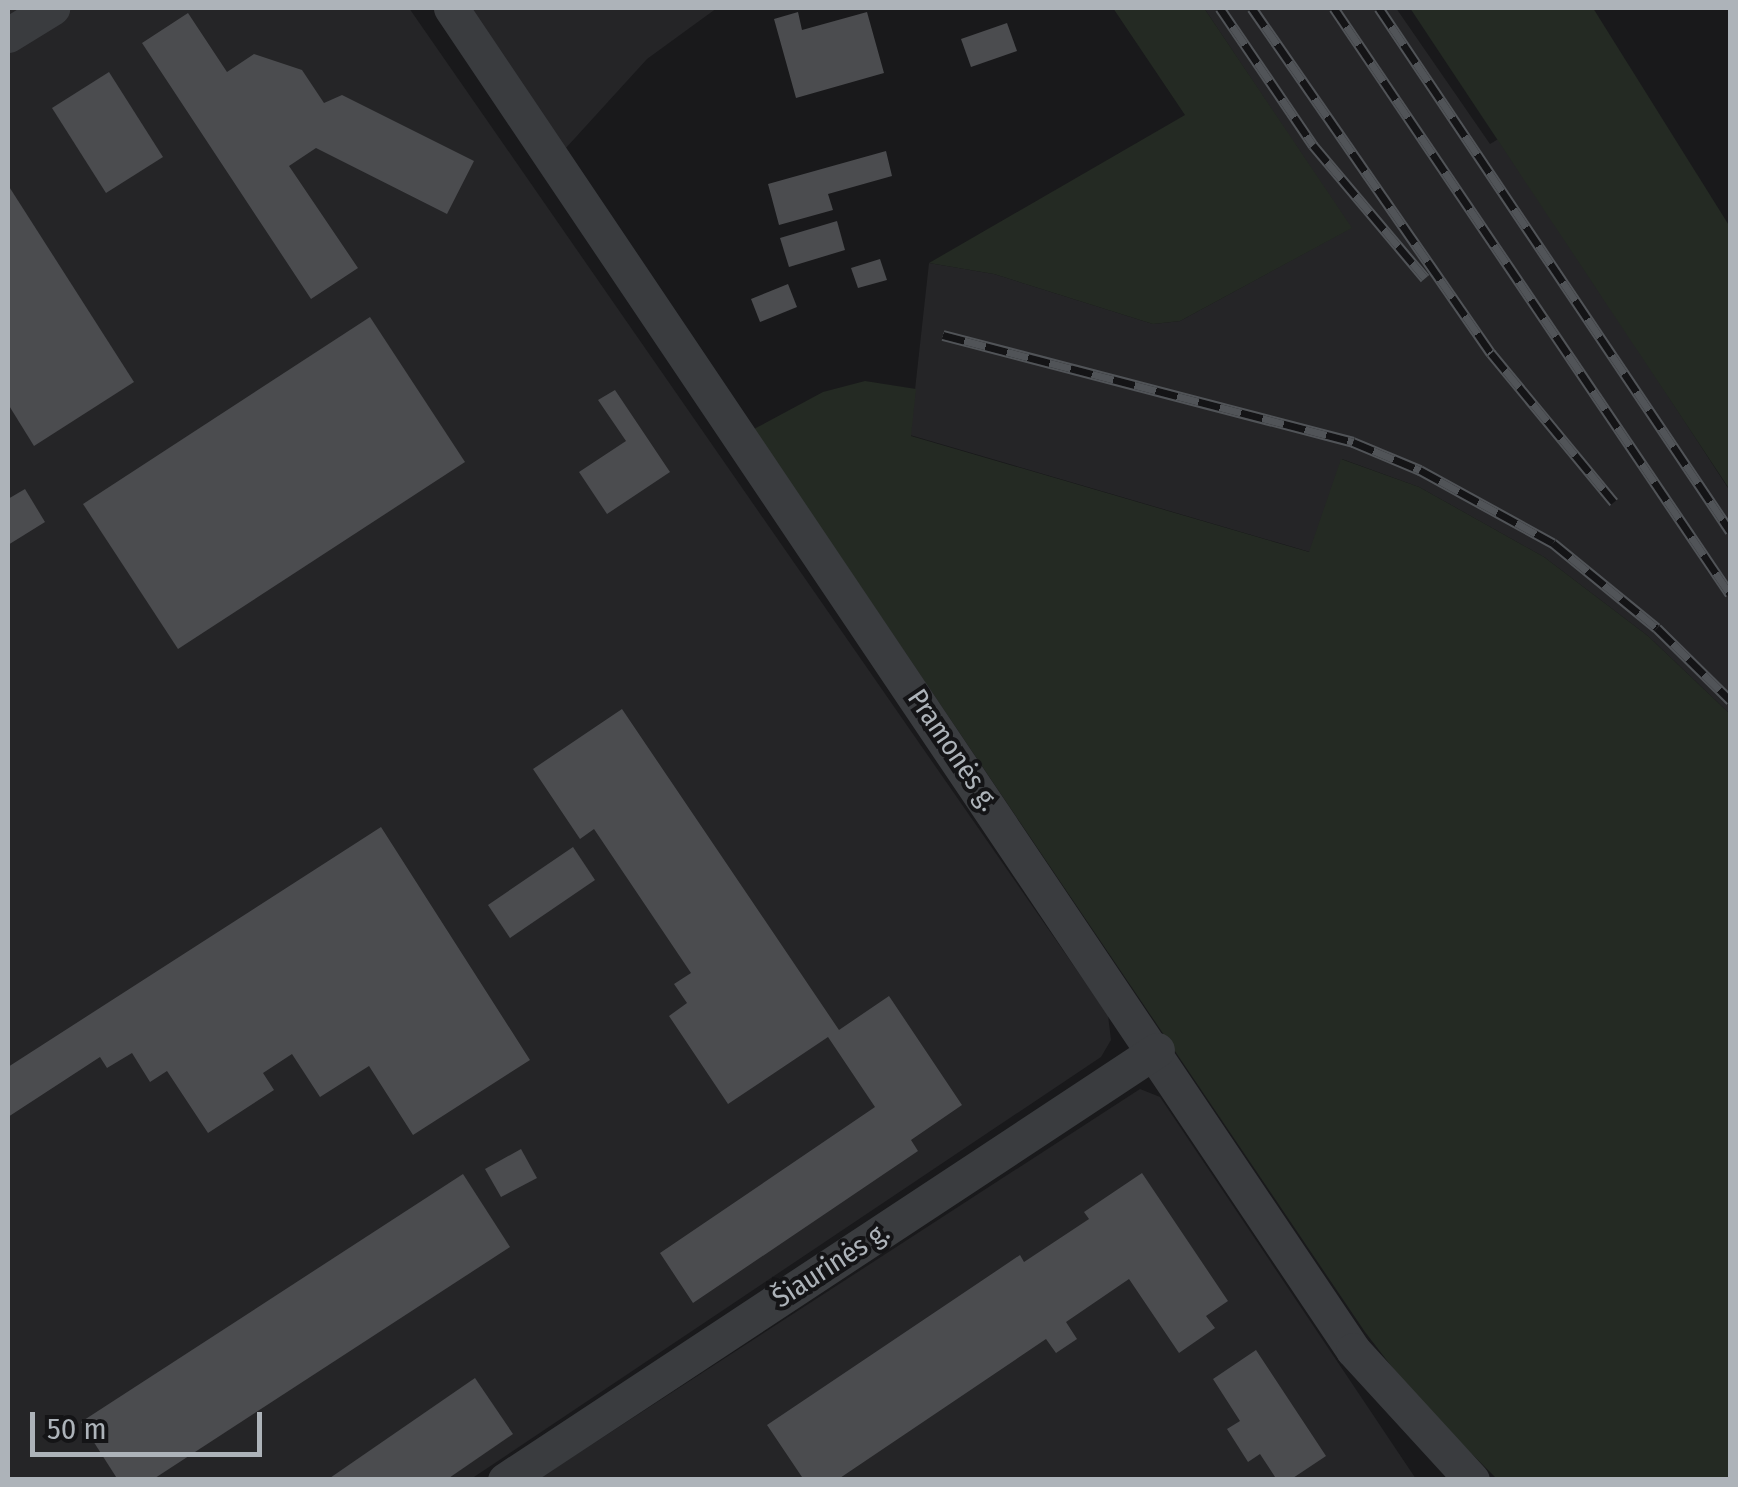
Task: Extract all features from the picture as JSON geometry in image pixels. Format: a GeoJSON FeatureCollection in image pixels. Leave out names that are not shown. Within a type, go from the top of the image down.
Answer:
{"type":"FeatureCollection","features":[{"type":"Feature","properties":{"kind":"street"},"geometry":{"type":"LineString","coordinates":[[8,35],[52,8]]}},
{"type":"Feature","properties":{"kind":"street","name":"Pramonės g."},"geometry":{"type":"LineString","coordinates":[[451,8],[1157,1050],[1354,1350],[1472,1480]]}},
{"type":"Feature","properties":{"kind":"street","name":"Šiaurinės g."},"geometry":{"type":"LineString","coordinates":[[505,1480],[1157,1050]]}},
{"type":"Feature","properties":{"kind":"shaded area"},"geometry":{"type":"Polygon","coordinates":[[[8,8],[409,8],[1108,1015],[1111,1040],[1101,1057],[471,1479],[8,1480],[8,8]]]}},
{"type":"Feature","properties":{"kind":"shaded area"},"geometry":{"type":"Polygon","coordinates":[[[466,8],[717,8],[647,59],[565,149],[466,8]]]}},
{"type":"Feature","properties":{"kind":"shaded area"},"geometry":{"type":"Polygon","coordinates":[[[1113,8],[1204,8],[1352,228],[1180,321],[1153,324],[994,274],[929,263],[1185,115],[1113,8]]]}},
{"type":"Feature","properties":{"kind":"shaded area"},"geometry":{"type":"Polygon","coordinates":[[[1204,8],[1396,8],[1490,144],[1500,138],[1730,491],[1730,714],[1648,636],[1544,557],[1419,487],[1342,459],[1310,552],[910,435],[929,263],[994,274],[1153,324],[1180,321],[1351,228],[1204,8]]]}},
{"type":"Feature","properties":{"kind":"shaded area"},"geometry":{"type":"Polygon","coordinates":[[[1410,8],[1593,8],[1730,227],[1730,490],[1410,8]]]}},
{"type":"Feature","properties":{"kind":"shaded area"},"geometry":{"type":"Polygon","coordinates":[[[865,381],[916,389],[911,436],[1309,552],[1341,459],[1419,487],[1544,557],[1648,636],[1730,714],[1730,1479],[1497,1479],[1416,1398],[1365,1332],[754,429],[823,392],[865,381]]]}},
{"type":"Feature","properties":{"kind":"shaded area"},"geometry":{"type":"Polygon","coordinates":[[[1140,1089],[1160,1097],[1416,1479],[537,1480],[1140,1089]]]}},
{"type":"Feature","properties":{"kind":"building"},"geometry":{"type":"Polygon","coordinates":[[[798,12],[802,30],[867,12],[884,73],[796,98],[774,19],[798,12]]]}},
{"type":"Feature","properties":{"kind":"building"},"geometry":{"type":"Polygon","coordinates":[[[188,13],[227,72],[254,54],[302,70],[324,103],[342,95],[474,161],[447,214],[316,148],[289,166],[358,268],[311,299],[142,43],[188,13]]]}},
{"type":"Feature","properties":{"kind":"building"},"geometry":{"type":"Polygon","coordinates":[[[1007,23],[1017,51],[971,67],[961,39],[1007,23]]]}},
{"type":"Feature","properties":{"kind":"building"},"geometry":{"type":"Polygon","coordinates":[[[109,72],[163,157],[106,193],[52,108],[109,72]]]}},
{"type":"Feature","properties":{"kind":"building"},"geometry":{"type":"Polygon","coordinates":[[[886,151],[892,176],[828,194],[833,210],[779,225],[768,184],[886,151]]]}},
{"type":"Feature","properties":{"kind":"building"},"geometry":{"type":"Polygon","coordinates":[[[8,185],[134,382],[34,446],[8,404],[8,185]]]}},
{"type":"Feature","properties":{"kind":"building"},"geometry":{"type":"Polygon","coordinates":[[[837,221],[845,250],[789,267],[780,238],[837,221]]]}},
{"type":"Feature","properties":{"kind":"building"},"geometry":{"type":"Polygon","coordinates":[[[880,259],[887,280],[858,288],[851,268],[880,259]]]}},
{"type":"Feature","properties":{"kind":"building"},"geometry":{"type":"Polygon","coordinates":[[[788,284],[797,307],[760,322],[751,299],[788,284]]]}},
{"type":"Feature","properties":{"kind":"building"},"geometry":{"type":"Polygon","coordinates":[[[370,317],[465,462],[178,649],[83,504],[370,317]]]}},
{"type":"Feature","properties":{"kind":"building"},"geometry":{"type":"Polygon","coordinates":[[[615,390],[670,472],[607,514],[579,472],[626,441],[598,400],[615,390]]]}},
{"type":"Feature","properties":{"kind":"building"},"geometry":{"type":"Polygon","coordinates":[[[25,489],[45,522],[8,545],[8,499],[25,489]]]}},
{"type":"Feature","properties":{"kind":"building"},"geometry":{"type":"Polygon","coordinates":[[[622,709],[839,1030],[889,996],[962,1105],[911,1140],[918,1151],[693,1303],[660,1253],[875,1107],[828,1037],[728,1104],[669,1016],[687,1003],[674,984],[691,973],[594,829],[580,839],[533,769],[622,709]]]}},
{"type":"Feature","properties":{"kind":"building"},"geometry":{"type":"Polygon","coordinates":[[[381,827],[530,1060],[413,1135],[369,1066],[320,1097],[292,1054],[263,1073],[274,1090],[208,1133],[167,1071],[150,1082],[132,1053],[107,1068],[100,1057],[8,1117],[8,1067],[381,827]]]}},
{"type":"Feature","properties":{"kind":"building"},"geometry":{"type":"Polygon","coordinates":[[[573,847],[595,880],[510,938],[488,905],[573,847]]]}},
{"type":"Feature","properties":{"kind":"building"},"geometry":{"type":"Polygon","coordinates":[[[521,1149],[537,1178],[501,1197],[485,1169],[521,1149]]]}},
{"type":"Feature","properties":{"kind":"building"},"geometry":{"type":"Polygon","coordinates":[[[1142,1173],[1228,1301],[1206,1316],[1215,1328],[1179,1353],[1129,1279],[1066,1322],[1077,1339],[1056,1353],[1046,1339],[837,1480],[804,1480],[767,1425],[1020,1255],[1024,1262],[1089,1219],[1084,1212],[1142,1173]]]}},
{"type":"Feature","properties":{"kind":"building"},"geometry":{"type":"Polygon","coordinates":[[[463,1174],[510,1247],[152,1480],[118,1480],[81,1422],[463,1174]]]}},
{"type":"Feature","properties":{"kind":"building"},"geometry":{"type":"Polygon","coordinates":[[[1256,1350],[1326,1456],[1290,1480],[1277,1480],[1260,1454],[1248,1462],[1227,1429],[1240,1421],[1213,1379],[1256,1350]]]}},
{"type":"Feature","properties":{"kind":"building"},"geometry":{"type":"Polygon","coordinates":[[[475,1378],[513,1434],[446,1480],[327,1480],[475,1378]]]}},
{"type":"Feature","properties":{"kind":"railway"},"geometry":{"type":"LineString","coordinates":[[1220,8],[1313,145],[1425,278]]}},
{"type":"Feature","properties":{"kind":"railway"},"geometry":{"type":"LineString","coordinates":[[1252,8],[1491,353],[1614,502]]}},
{"type":"Feature","properties":{"kind":"railway"},"geometry":{"type":"LineString","coordinates":[[1334,8],[1730,594]]}},
{"type":"Feature","properties":{"kind":"railway"},"geometry":{"type":"LineString","coordinates":[[1379,8],[1730,531]]}},
{"type":"Feature","properties":{"kind":"railway"},"geometry":{"type":"LineString","coordinates":[[943,335],[1353,442],[1420,470],[1553,543],[1657,628],[1730,700]]}}]}
